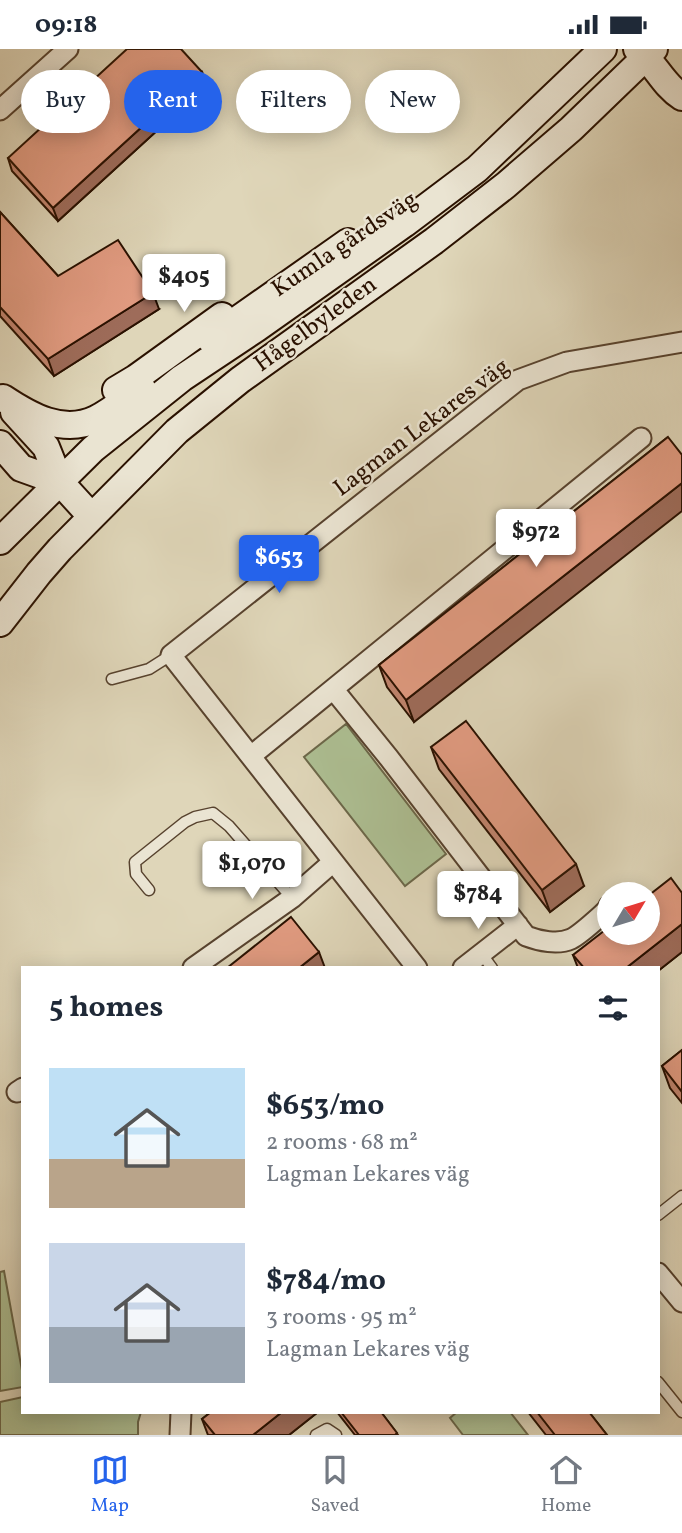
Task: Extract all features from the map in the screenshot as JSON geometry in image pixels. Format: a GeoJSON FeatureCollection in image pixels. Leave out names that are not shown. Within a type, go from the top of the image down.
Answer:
{"type":"FeatureCollection","features":[{"type":"Feature","properties":{"kind":"main road","name":"Hågelbyleden"},"geometry":{"type":"LineString","coordinates":[[0,541],[93,449],[183,378],[404,224],[477,169],[603,49]]}},
{"type":"Feature","properties":{"kind":"main road","name":"Hågelbyleden"},"geometry":{"type":"LineString","coordinates":[[0,623],[39,573],[91,516],[177,431],[240,380],[434,241],[506,185],[571,129],[646,52]]}},
{"type":"Feature","properties":{"kind":"main road"},"geometry":{"type":"LineString","coordinates":[[646,52],[682,70]]}},
{"type":"Feature","properties":{"kind":"main road"},"geometry":{"type":"LineString","coordinates":[[646,52],[671,90],[682,97]]}},
{"type":"Feature","properties":{"kind":"main road","name":"Kumla gårdsväg"},"geometry":{"type":"LineString","coordinates":[[1,390],[26,413],[43,421],[79,425],[95,419],[421,193],[477,169]]}},
{"type":"Feature","properties":{"kind":"main road","name":"Kumla gårdsväg"},"geometry":{"type":"LineString","coordinates":[[1,390],[46,447],[60,482],[91,516]]}},
{"type":"Feature","properties":{"kind":"main road","name":"Kumla gårdsväg"},"geometry":{"type":"LineString","coordinates":[[0,444],[21,468],[60,482]]}},
{"type":"Feature","properties":{"kind":"street"},"geometry":{"type":"LineString","coordinates":[[0,110],[68,49]]}},
{"type":"Feature","properties":{"kind":"street","name":"Lagman Lekares väg"},"geometry":{"type":"LineString","coordinates":[[171,655],[518,380],[567,362],[682,342]]}},
{"type":"Feature","properties":{"kind":"street"},"geometry":{"type":"LineString","coordinates":[[251,757],[641,438]]}},
{"type":"Feature","properties":{"kind":"street"},"geometry":{"type":"LineString","coordinates":[[171,655],[414,966]]}},
{"type":"Feature","properties":{"kind":"street"},"geometry":{"type":"LineString","coordinates":[[334,690],[526,936],[539,941],[571,939],[597,918]]}},
{"type":"Feature","properties":{"kind":"street"},"geometry":{"type":"LineString","coordinates":[[196,966],[292,898],[333,862]]}},
{"type":"Feature","properties":{"kind":"street"},"geometry":{"type":"LineString","coordinates":[[470,966],[487,961],[518,925]]}},
{"type":"Feature","properties":{"kind":"street"},"geometry":{"type":"LineString","coordinates":[[660,1275],[682,1302]]}},
{"type":"Feature","properties":{"kind":"street"},"geometry":{"type":"LineString","coordinates":[[180,1435],[181,1414]]}},
{"type":"Feature","properties":{"kind":"lane"},"geometry":{"type":"LineString","coordinates":[[112,679],[149,669],[171,655]]}},
{"type":"Feature","properties":{"kind":"lane"},"geometry":{"type":"LineString","coordinates":[[149,890],[136,874],[135,862],[186,822],[213,813],[229,825],[292,898]]}},
{"type":"Feature","properties":{"kind":"lane"},"geometry":{"type":"LineString","coordinates":[[215,876],[249,850]]}},
{"type":"Feature","properties":{"kind":"lane"},"geometry":{"type":"LineString","coordinates":[[660,1213],[682,1196]]}},
{"type":"Feature","properties":{"kind":"lane"},"geometry":{"type":"LineString","coordinates":[[660,1384],[682,1412]]}},
{"type":"Feature","properties":{"kind":"lane"},"geometry":{"type":"LineString","coordinates":[[316,1435],[327,1429],[335,1435]]}},
{"type":"Feature","properties":{"kind":"green space"},"geometry":{"type":"Polygon","coordinates":[[[346,724],[446,854],[405,886],[304,757],[346,724]]]}},
{"type":"Feature","properties":{"kind":"green space"},"geometry":{"type":"Polygon","coordinates":[[[4,1271],[21,1365],[21,1387],[0,1391],[0,1272],[4,1271]]]}},
{"type":"Feature","properties":{"kind":"green space"},"geometry":{"type":"Polygon","coordinates":[[[21,1397],[21,1414],[140,1414],[138,1435],[0,1435],[0,1402],[21,1397]]]}},
{"type":"Feature","properties":{"kind":"green space"},"geometry":{"type":"Polygon","coordinates":[[[455,1414],[512,1414],[528,1435],[463,1435],[450,1418],[455,1414]]]}},
{"type":"Feature","properties":{"kind":"building"},"geometry":{"type":"Polygon","coordinates":[[[127,49],[181,49],[200,70],[124,70],[124,133],[135,133],[53,208],[8,158],[35,133],[110,133],[110,70],[104,70],[127,49]]]}},
{"type":"Feature","properties":{"kind":"building"},"geometry":{"type":"Polygon","coordinates":[[[0,212],[58,276],[118,240],[153,293],[48,359],[0,307],[0,212]]]}},
{"type":"Feature","properties":{"kind":"building"},"geometry":{"type":"Polygon","coordinates":[[[668,437],[682,455],[682,483],[406,700],[379,665],[668,437]]]}},
{"type":"Feature","properties":{"kind":"building"},"geometry":{"type":"Polygon","coordinates":[[[466,721],[576,864],[542,890],[431,747],[466,721]]]}},
{"type":"Feature","properties":{"kind":"building"},"geometry":{"type":"Polygon","coordinates":[[[671,878],[682,893],[682,924],[660,941],[660,887],[671,878]]]}},
{"type":"Feature","properties":{"kind":"building"},"geometry":{"type":"Polygon","coordinates":[[[291,917],[319,952],[302,966],[230,966],[291,917]]]}},
{"type":"Feature","properties":{"kind":"building"},"geometry":{"type":"Polygon","coordinates":[[[597,936],[597,945],[655,945],[629,966],[582,966],[573,955],[597,936]]]}},
{"type":"Feature","properties":{"kind":"building"},"geometry":{"type":"Polygon","coordinates":[[[682,1050],[682,1092],[662,1066],[682,1050]]]}},
{"type":"Feature","properties":{"kind":"building"},"geometry":{"type":"Polygon","coordinates":[[[208,1414],[279,1414],[253,1435],[215,1435],[202,1419],[208,1414]]]}},
{"type":"Feature","properties":{"kind":"building"},"geometry":{"type":"Polygon","coordinates":[[[343,1414],[383,1414],[397,1433],[395,1435],[359,1435],[343,1414]]]}},
{"type":"Feature","properties":{"kind":"building"},"geometry":{"type":"Polygon","coordinates":[[[539,1414],[591,1414],[607,1435],[555,1435],[539,1414]]]}}]}
